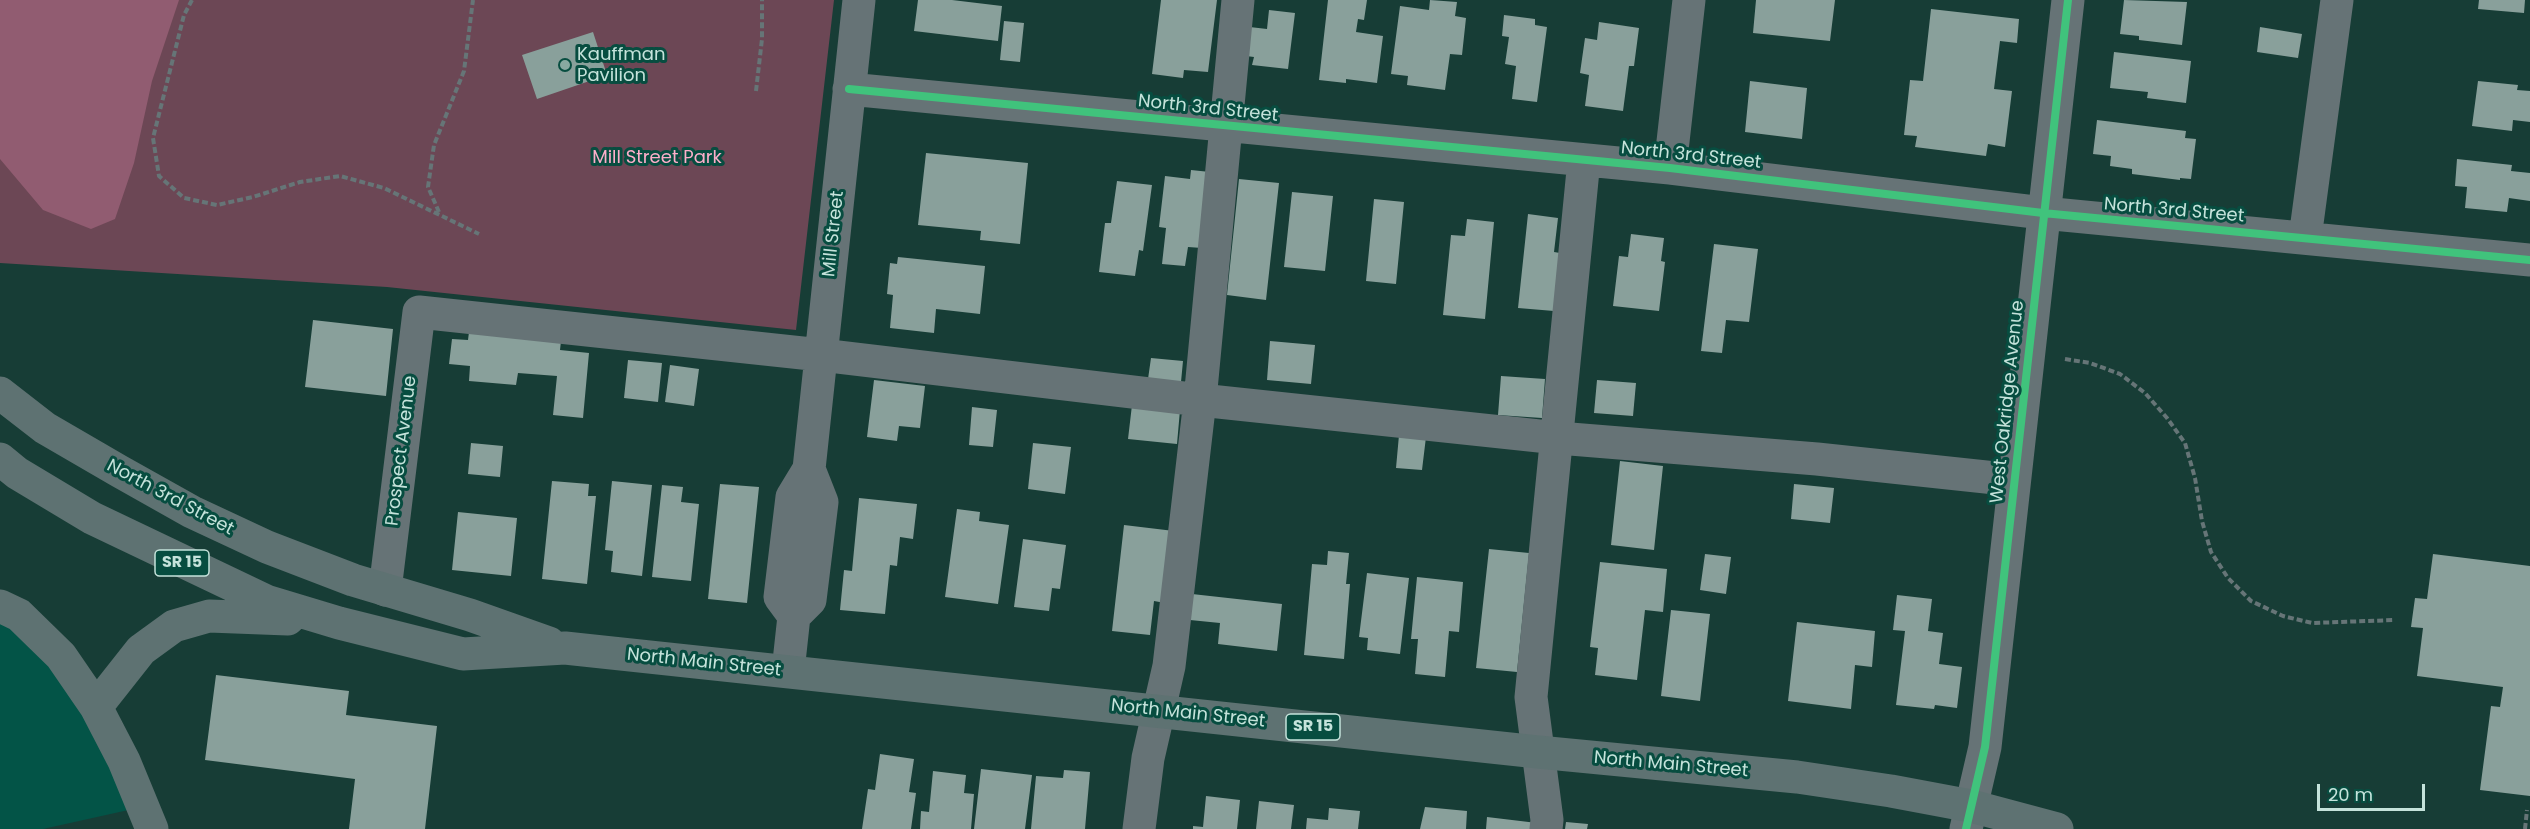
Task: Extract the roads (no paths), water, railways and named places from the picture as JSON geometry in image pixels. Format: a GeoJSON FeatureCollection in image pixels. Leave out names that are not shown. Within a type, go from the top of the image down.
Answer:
{"type":"FeatureCollection","features":[{"type":"Feature","properties":{"kind":"main road","name":"North 3rd Street"},"geometry":{"type":"LineString","coordinates":[[0,393],[45,428],[192,512],[267,547],[353,580]]}},
{"type":"Feature","properties":{"kind":"main road","name":"SR 15"},"geometry":{"type":"LineString","coordinates":[[0,459],[17,473],[92,518],[172,558],[266,601],[339,623]]}},
{"type":"Feature","properties":{"kind":"main road","name":"North Main Street"},"geometry":{"type":"LineString","coordinates":[[353,580],[470,615],[565,648]]}},
{"type":"Feature","properties":{"kind":"main road"},"geometry":{"type":"LineString","coordinates":[[0,606],[19,615],[61,656],[96,707],[124,761],[152,829]]}},
{"type":"Feature","properties":{"kind":"main road"},"geometry":{"type":"LineString","coordinates":[[96,707],[141,650],[174,626],[209,616],[339,623]]}},
{"type":"Feature","properties":{"kind":"main road","name":"North Main Street"},"geometry":{"type":"LineString","coordinates":[[339,623],[463,654],[565,648],[1538,752],[1797,777],[1891,791],[1968,818],[2025,819],[2057,829]]}},
{"type":"Feature","properties":{"kind":"street","name":"Mill Street"},"geometry":{"type":"LineString","coordinates":[[788,671],[794,616],[780,597],[792,497],[809,469],[859,0]]}},
{"type":"Feature","properties":{"kind":"street"},"geometry":{"type":"LineString","coordinates":[[1139,829],[1148,758],[1169,666],[1200,400],[1238,0]]}},
{"type":"Feature","properties":{"kind":"street"},"geometry":{"type":"LineString","coordinates":[[1670,168],[1689,0]]}},
{"type":"Feature","properties":{"kind":"street","name":"West Oakridge Avenue"},"geometry":{"type":"LineString","coordinates":[[1968,818],[1985,747],[2068,0]]}},
{"type":"Feature","properties":{"kind":"street"},"geometry":{"type":"LineString","coordinates":[[2305,238],[2337,0]]}},
{"type":"Feature","properties":{"kind":"street","name":"North 3rd Street"},"geometry":{"type":"LineString","coordinates":[[849,89],[1670,168],[2043,213],[2530,260]]}},
{"type":"Feature","properties":{"kind":"street"},"geometry":{"type":"LineString","coordinates":[[1546,829],[1547,820],[1531,697],[1584,160]]}},
{"type":"Feature","properties":{"kind":"street","name":"Prospect Avenue"},"geometry":{"type":"LineString","coordinates":[[385,590],[419,312],[821,354]]}},
{"type":"Feature","properties":{"kind":"street"},"geometry":{"type":"LineString","coordinates":[[821,354],[1200,400],[1558,438],[1817,459],[2014,480]]}},
{"type":"Feature","properties":{"kind":"place","name":"Kauffman Pavilion"},"geometry":{"type":"Point","coordinates":[565,65]}},
{"type":"Feature","properties":{"kind":"park label","name":"Mill Street Park"},"geometry":{"type":"Point","coordinates":[657,158]}}]}
